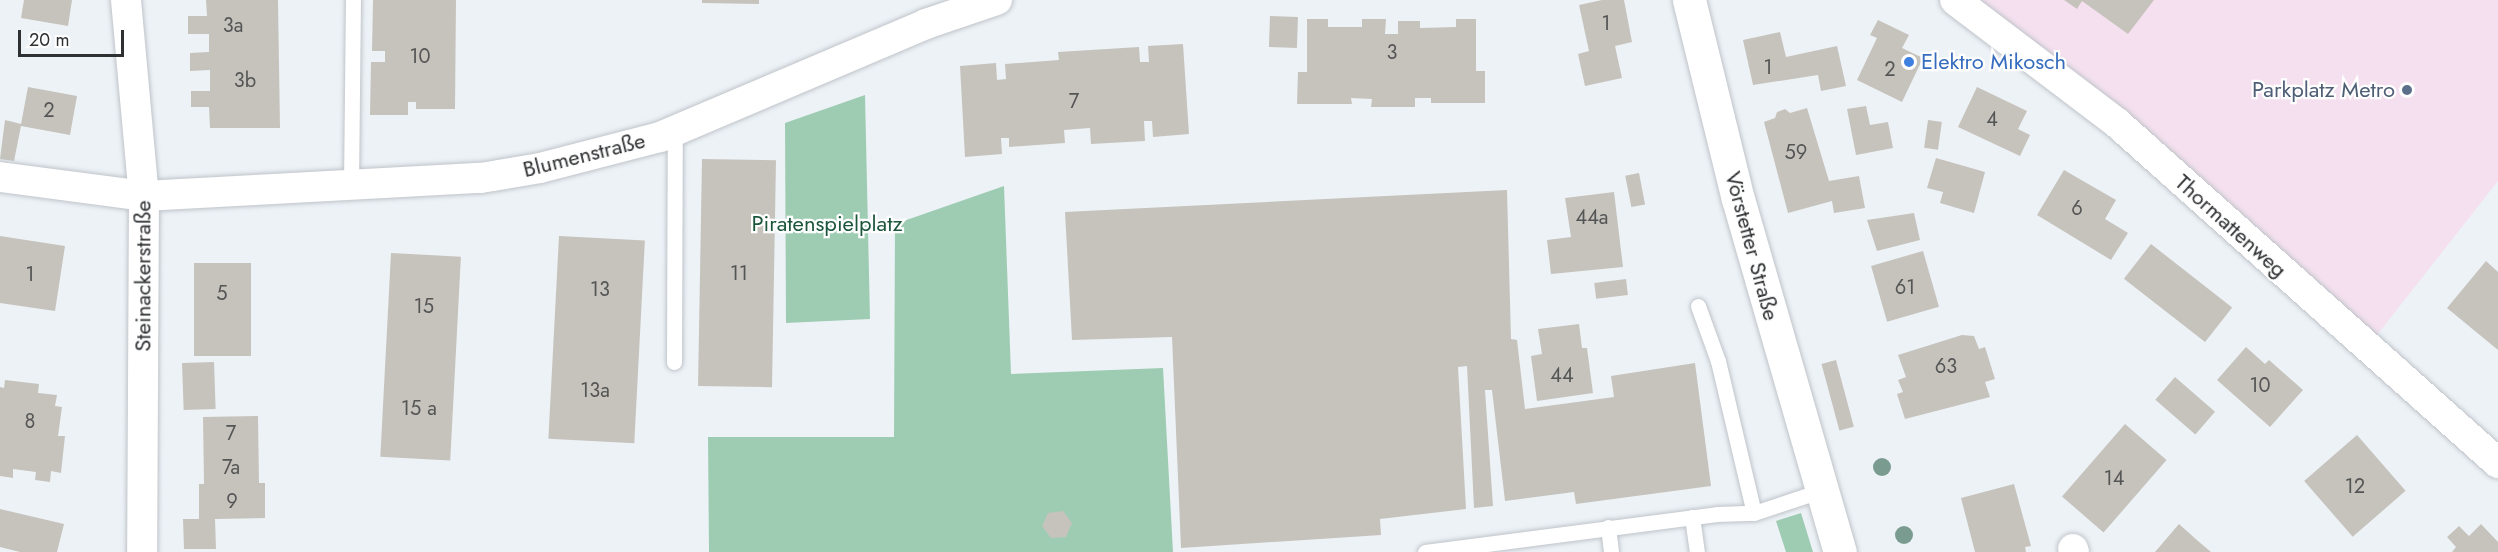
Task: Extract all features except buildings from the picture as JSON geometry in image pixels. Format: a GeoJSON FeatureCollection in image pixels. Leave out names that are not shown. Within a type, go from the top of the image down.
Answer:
{"type":"FeatureCollection","features":[{"type":"Feature","properties":{"kind":"street","name":"Steinackerstraße"},"geometry":{"type":"LineString","coordinates":[[126,0],[144,196],[142,552]]}},
{"type":"Feature","properties":{"kind":"street","name":"Blumenstraße"},"geometry":{"type":"LineString","coordinates":[[0,177],[144,196],[351,187],[481,178],[540,168],[675,130],[938,9],[997,0]]}},
{"type":"Feature","properties":{"kind":"street","name":"Vörstetter Straße"},"geometry":{"type":"LineString","coordinates":[[1689,0],[1738,199],[1820,491],[1840,552]]}},
{"type":"Feature","properties":{"kind":"street","name":"Thormattenweg"},"geometry":{"type":"LineString","coordinates":[[1955,0],[2117,123],[2498,463]]}},
{"type":"Feature","properties":{"kind":"lane"},"geometry":{"type":"LineString","coordinates":[[351,187],[353,0]]}},
{"type":"Feature","properties":{"kind":"lane"},"geometry":{"type":"LineString","coordinates":[[674,362],[675,130]]}},
{"type":"Feature","properties":{"kind":"lane"},"geometry":{"type":"LineString","coordinates":[[1698,306],[1718,361],[1754,513]]}},
{"type":"Feature","properties":{"kind":"lane"},"geometry":{"type":"LineString","coordinates":[[1425,552],[1692,517],[1754,513],[1820,491]]}},
{"type":"Feature","properties":{"kind":"lane"},"geometry":{"type":"LineString","coordinates":[[1692,517],[1697,552]]}},
{"type":"Feature","properties":{"kind":"lane"},"geometry":{"type":"LineString","coordinates":[[1608,527],[1611,552]]}},
{"type":"Feature","properties":{"kind":"shaded area"},"geometry":{"type":"Polygon","coordinates":[[[1955,0],[2498,0],[2498,181],[2366,349],[1955,0]]]}},
{"type":"Feature","properties":{"kind":"green space","name":"Piratenspielplatz"},"geometry":{"type":"Polygon","coordinates":[[[865,95],[870,319],[786,323],[785,123],[865,95]]]}},
{"type":"Feature","properties":{"kind":"green space"},"geometry":{"type":"Polygon","coordinates":[[[1004,186],[1011,374],[1163,368],[1173,552],[709,552],[708,437],[894,437],[895,224],[1004,186]]]}},
{"type":"Feature","properties":{"kind":"green space"},"geometry":{"type":"Polygon","coordinates":[[[1801,513],[1813,552],[1786,552],[1776,521],[1801,513]]]}},
{"type":"Feature","properties":{"kind":"place","name":"Elektro Mikosch"},"geometry":{"type":"Point","coordinates":[1909,62]}},
{"type":"Feature","properties":{"kind":"place","name":"Parkplatz Metro"},"geometry":{"type":"Point","coordinates":[2407,90]}}]}
